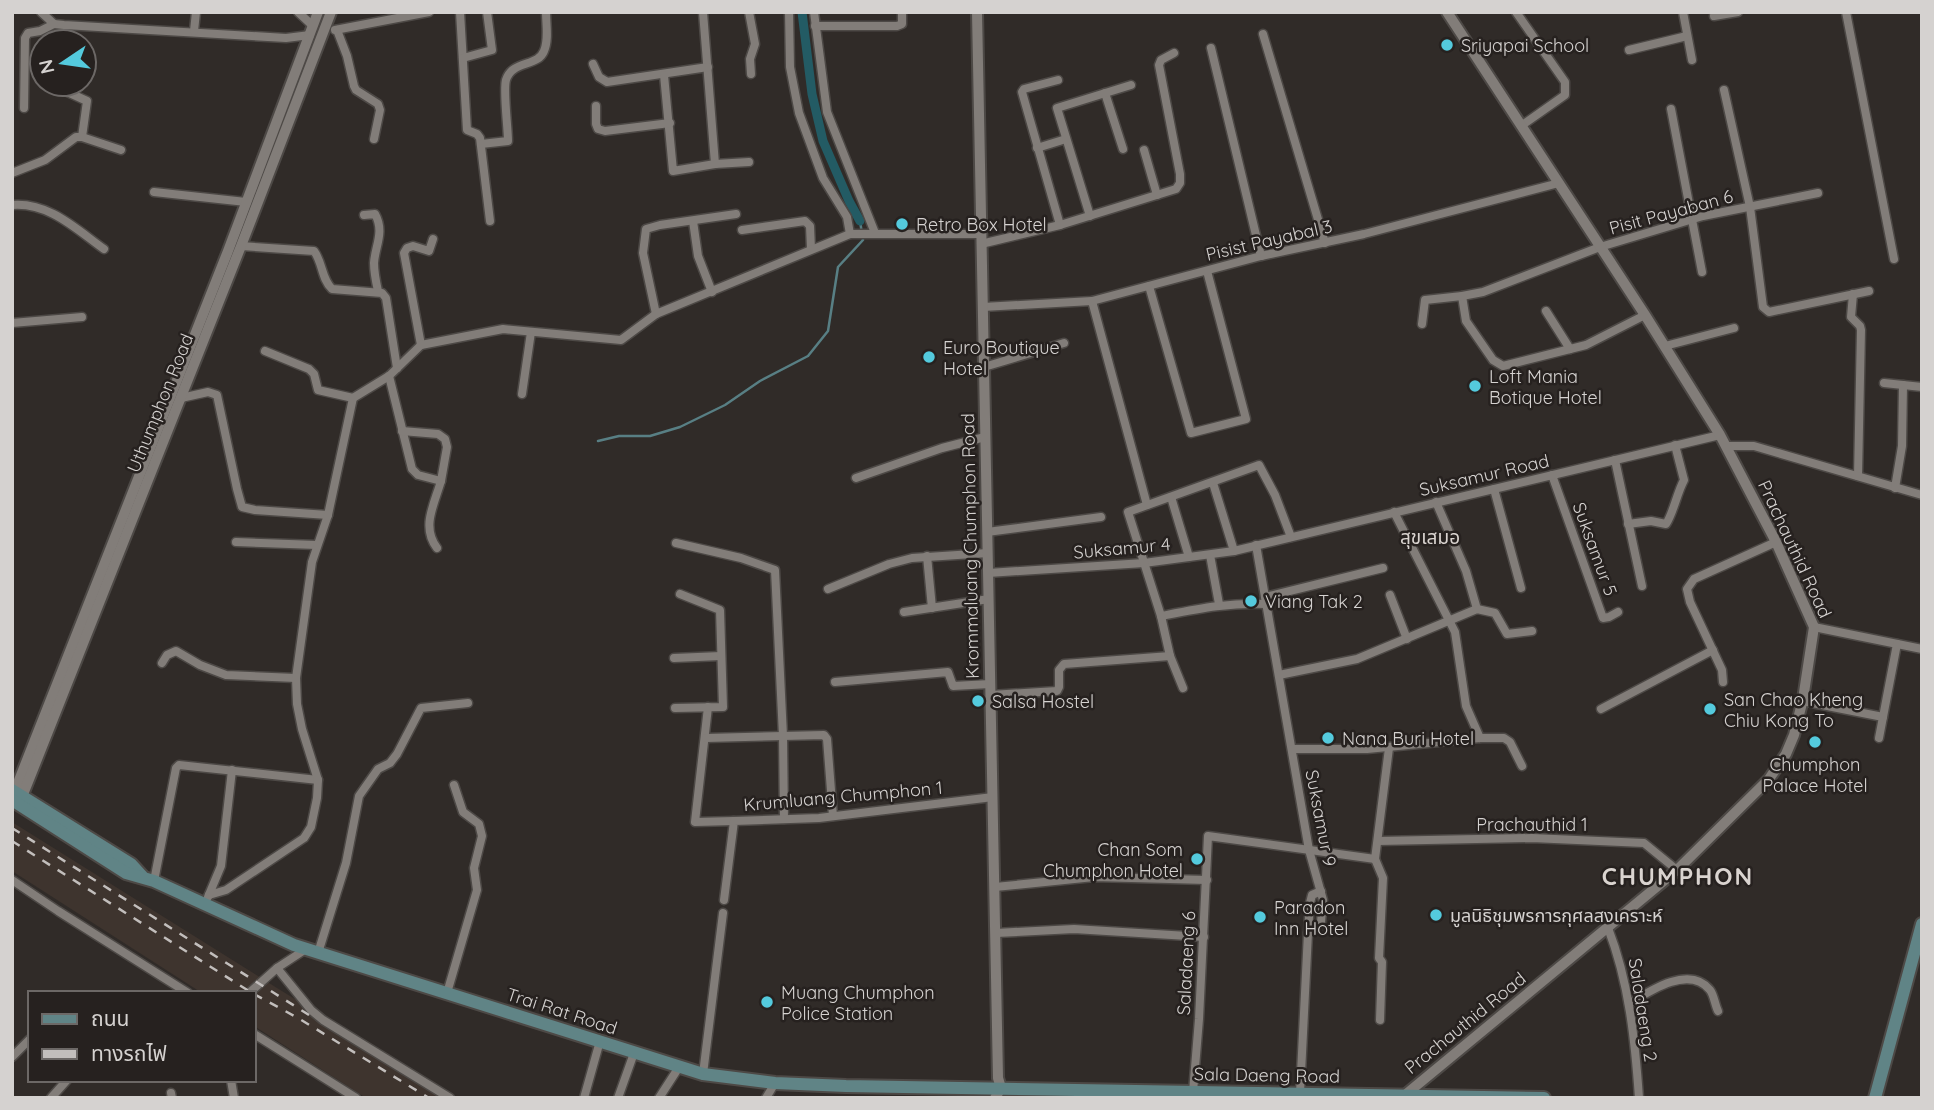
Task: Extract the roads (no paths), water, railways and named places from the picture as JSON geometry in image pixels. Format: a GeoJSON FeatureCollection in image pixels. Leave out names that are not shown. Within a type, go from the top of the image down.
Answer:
{"type":"FeatureCollection","features":[{"type":"Feature","properties":{"kind":"main road","name":"Trai Rat Road"},"geometry":{"type":"LineString","coordinates":[[15,797],[131,864],[148,879],[208,902],[306,949],[679,1068],[703,1074],[775,1083],[872,1092],[994,1090]]}},
{"type":"Feature","properties":{"kind":"main road"},"geometry":{"type":"LineString","coordinates":[[1875,1098],[1921,933]]}},
{"type":"Feature","properties":{"kind":"main road","name":"Sala Daeng Road"},"geometry":{"type":"LineString","coordinates":[[994,1090],[1544,1098]]}},
{"type":"Feature","properties":{"kind":"street"},"geometry":{"type":"LineString","coordinates":[[41,12],[54,24]]}},
{"type":"Feature","properties":{"kind":"street"},"geometry":{"type":"LineString","coordinates":[[194,31],[196,12]]}},
{"type":"Feature","properties":{"kind":"street"},"geometry":{"type":"LineString","coordinates":[[298,12],[312,30]]}},
{"type":"Feature","properties":{"kind":"street","name":"Uthumphon Road"},"geometry":{"type":"LineString","coordinates":[[15,797],[318,12]]}},
{"type":"Feature","properties":{"kind":"street","name":"Uthumphon Road"},"geometry":{"type":"LineString","coordinates":[[15,797],[181,398],[331,12]]}},
{"type":"Feature","properties":{"kind":"street"},"geometry":{"type":"LineString","coordinates":[[46,28],[54,24],[286,38],[312,30],[324,33],[429,12]]}},
{"type":"Feature","properties":{"kind":"street"},"geometry":{"type":"LineString","coordinates":[[460,12],[467,130],[477,134],[481,144],[490,220]]}},
{"type":"Feature","properties":{"kind":"street"},"geometry":{"type":"LineString","coordinates":[[463,58],[492,50],[487,12]]}},
{"type":"Feature","properties":{"kind":"street"},"geometry":{"type":"LineString","coordinates":[[481,144],[508,141],[506,80],[512,71],[522,64],[537,60],[544,52],[547,35],[546,12]]}},
{"type":"Feature","properties":{"kind":"street"},"geometry":{"type":"LineString","coordinates":[[703,12],[715,164]]}},
{"type":"Feature","properties":{"kind":"street"},"geometry":{"type":"LineString","coordinates":[[748,12],[755,44],[750,59],[751,74]]}},
{"type":"Feature","properties":{"kind":"street"},"geometry":{"type":"LineString","coordinates":[[789,12],[790,67],[799,113],[822,178],[847,217],[852,234]]}},
{"type":"Feature","properties":{"kind":"street"},"geometry":{"type":"LineString","coordinates":[[814,12],[827,113],[873,233]]}},
{"type":"Feature","properties":{"kind":"street"},"geometry":{"type":"LineString","coordinates":[[815,26],[897,26],[902,24],[902,12]]}},
{"type":"Feature","properties":{"kind":"street","name":"Krommaluang Chumphon Road"},"geometry":{"type":"LineString","coordinates":[[977,12],[996,933],[994,1090]]}},
{"type":"Feature","properties":{"kind":"street","name":"Prachauthid Road"},"geometry":{"type":"LineString","coordinates":[[1404,1097],[1677,870],[1777,769],[1794,735],[1814,627],[1776,542],[1727,446],[1645,315],[1447,12]]}},
{"type":"Feature","properties":{"kind":"street"},"geometry":{"type":"LineString","coordinates":[[1516,12],[1566,88],[1565,95],[1521,125]]}},
{"type":"Feature","properties":{"kind":"street"},"geometry":{"type":"LineString","coordinates":[[1683,12],[1692,60]]}},
{"type":"Feature","properties":{"kind":"street"},"geometry":{"type":"LineString","coordinates":[[1714,16],[1738,12]]}},
{"type":"Feature","properties":{"kind":"street"},"geometry":{"type":"LineString","coordinates":[[1846,12],[1894,259]]}},
{"type":"Feature","properties":{"kind":"street"},"geometry":{"type":"LineString","coordinates":[[337,30],[348,56],[356,90],[378,104],[380,110],[374,139]]}},
{"type":"Feature","properties":{"kind":"street"},"geometry":{"type":"LineString","coordinates":[[24,108],[24,38],[28,33]]}},
{"type":"Feature","properties":{"kind":"street"},"geometry":{"type":"LineString","coordinates":[[1263,34],[1325,243]]}},
{"type":"Feature","properties":{"kind":"street"},"geometry":{"type":"LineString","coordinates":[[1629,50],[1688,36]]}},
{"type":"Feature","properties":{"kind":"street"},"geometry":{"type":"LineString","coordinates":[[1211,48],[1261,256]]}},
{"type":"Feature","properties":{"kind":"street"},"geometry":{"type":"LineString","coordinates":[[265,351],[309,369],[314,374],[318,390],[353,398],[389,376],[421,345],[503,328],[621,340],[656,314],[852,234],[981,239],[1060,225],[1176,189],[1180,183],[1159,65],[1161,60],[1174,54]]}},
{"type":"Feature","properties":{"kind":"street"},"geometry":{"type":"LineString","coordinates":[[593,64],[599,77],[607,82],[708,67]]}},
{"type":"Feature","properties":{"kind":"street"},"geometry":{"type":"LineString","coordinates":[[664,75],[673,171],[749,162]]}},
{"type":"Feature","properties":{"kind":"street"},"geometry":{"type":"LineString","coordinates":[[1058,80],[1021,92],[1060,225]]}},
{"type":"Feature","properties":{"kind":"street"},"geometry":{"type":"LineString","coordinates":[[1090,216],[1057,108],[1131,85]]}},
{"type":"Feature","properties":{"kind":"street"},"geometry":{"type":"LineString","coordinates":[[1724,90],[1750,207],[1763,307],[1769,312],[1870,291]]}},
{"type":"Feature","properties":{"kind":"street"},"geometry":{"type":"LineString","coordinates":[[1105,93],[1123,149]]}},
{"type":"Feature","properties":{"kind":"street"},"geometry":{"type":"LineString","coordinates":[[79,98],[87,101],[82,137]]}},
{"type":"Feature","properties":{"kind":"street"},"geometry":{"type":"LineString","coordinates":[[596,106],[596,124],[598,129],[605,131],[670,123]]}},
{"type":"Feature","properties":{"kind":"street"},"geometry":{"type":"LineString","coordinates":[[1671,110],[1702,272]]}},
{"type":"Feature","properties":{"kind":"street"},"geometry":{"type":"LineString","coordinates":[[12,173],[46,160],[69,139],[82,137],[121,150]]}},
{"type":"Feature","properties":{"kind":"street"},"geometry":{"type":"LineString","coordinates":[[1037,148],[1066,139]]}},
{"type":"Feature","properties":{"kind":"street"},"geometry":{"type":"LineString","coordinates":[[1144,150],[1157,195]]}},
{"type":"Feature","properties":{"kind":"street","name":"Pisist Payabal 3"},"geometry":{"type":"LineString","coordinates":[[983,307],[1092,301],[1261,256],[1325,243],[1559,183]]}},
{"type":"Feature","properties":{"kind":"street"},"geometry":{"type":"LineString","coordinates":[[154,192],[246,202]]}},
{"type":"Feature","properties":{"kind":"street","name":"Pisit Payaban 6"},"geometry":{"type":"LineString","coordinates":[[1422,324],[1424,300],[1462,296],[1530,275],[1600,247],[1692,219],[1818,193]]}},
{"type":"Feature","properties":{"kind":"street"},"geometry":{"type":"LineString","coordinates":[[12,205],[24,204],[49,211],[72,224],[104,249]]}},
{"type":"Feature","properties":{"kind":"street"},"geometry":{"type":"LineString","coordinates":[[364,215],[375,214],[378,218],[380,245],[374,265],[377,292]]}},
{"type":"Feature","properties":{"kind":"street"},"geometry":{"type":"LineString","coordinates":[[656,314],[643,253],[643,236],[649,227],[736,214]]}},
{"type":"Feature","properties":{"kind":"street"},"geometry":{"type":"LineString","coordinates":[[693,221],[698,256],[712,292]]}},
{"type":"Feature","properties":{"kind":"street"},"geometry":{"type":"LineString","coordinates":[[742,230],[805,221],[810,226],[811,249]]}},
{"type":"Feature","properties":{"kind":"street"},"geometry":{"type":"LineString","coordinates":[[421,345],[404,253],[407,248],[413,246],[429,251],[433,240]]}},
{"type":"Feature","properties":{"kind":"street"},"geometry":{"type":"LineString","coordinates":[[241,246],[314,251],[332,289],[377,292],[386,298],[397,368]]}},
{"type":"Feature","properties":{"kind":"street"},"geometry":{"type":"LineString","coordinates":[[1149,286],[1191,433],[1246,419],[1206,271]]}},
{"type":"Feature","properties":{"kind":"street"},"geometry":{"type":"LineString","coordinates":[[1853,294],[1851,317],[1861,330],[1858,476]]}},
{"type":"Feature","properties":{"kind":"street"},"geometry":{"type":"LineString","coordinates":[[1462,296],[1466,321],[1493,360],[1503,366],[1586,345],[1645,315]]}},
{"type":"Feature","properties":{"kind":"street"},"geometry":{"type":"LineString","coordinates":[[1092,301],[1147,505]]}},
{"type":"Feature","properties":{"kind":"street"},"geometry":{"type":"LineString","coordinates":[[1546,311],[1570,349]]}},
{"type":"Feature","properties":{"kind":"street"},"geometry":{"type":"LineString","coordinates":[[12,323],[82,317]]}},
{"type":"Feature","properties":{"kind":"street"},"geometry":{"type":"LineString","coordinates":[[1665,346],[1734,328]]}},
{"type":"Feature","properties":{"kind":"street"},"geometry":{"type":"LineString","coordinates":[[522,394],[531,332]]}},
{"type":"Feature","properties":{"kind":"street"},"geometry":{"type":"LineString","coordinates":[[984,367],[1064,343]]}},
{"type":"Feature","properties":{"kind":"street"},"geometry":{"type":"LineString","coordinates":[[389,376],[414,473],[441,481]]}},
{"type":"Feature","properties":{"kind":"street"},"geometry":{"type":"LineString","coordinates":[[1884,383],[1922,387]]}},
{"type":"Feature","properties":{"kind":"street"},"geometry":{"type":"LineString","coordinates":[[1895,488],[1902,446],[1903,385]]}},
{"type":"Feature","properties":{"kind":"street"},"geometry":{"type":"LineString","coordinates":[[181,398],[208,392],[217,395],[242,507],[328,515]]}},
{"type":"Feature","properties":{"kind":"street"},"geometry":{"type":"LineString","coordinates":[[208,902],[304,838],[311,827],[318,780],[302,729],[296,678],[313,562],[328,515],[353,398]]}},
{"type":"Feature","properties":{"kind":"street"},"geometry":{"type":"LineString","coordinates":[[402,431],[438,435],[445,439],[447,447],[441,481],[428,528],[429,538],[437,548]]}},
{"type":"Feature","properties":{"kind":"street","name":"Suksamur Road"},"geometry":{"type":"LineString","coordinates":[[1256,545],[1720,435]]}},
{"type":"Feature","properties":{"kind":"street"},"geometry":{"type":"LineString","coordinates":[[856,478],[942,448],[985,437]]}},
{"type":"Feature","properties":{"kind":"street"},"geometry":{"type":"LineString","coordinates":[[1628,524],[1651,521],[1666,524],[1669,521],[1675,498],[1684,480],[1675,446]]}},
{"type":"Feature","properties":{"kind":"street"},"geometry":{"type":"LineString","coordinates":[[1727,446],[1754,446],[1922,495]]}},
{"type":"Feature","properties":{"kind":"street","name":"Suksamur 5"},"geometry":{"type":"LineString","coordinates":[[1615,460],[1643,586]]}},
{"type":"Feature","properties":{"kind":"street"},"geometry":{"type":"LineString","coordinates":[[1183,688],[1170,656],[1161,616],[1128,512],[1259,465],[1275,495],[1291,537]]}},
{"type":"Feature","properties":{"kind":"street","name":"Suksamur 5"},"geometry":{"type":"LineString","coordinates":[[1552,475],[1603,618],[1618,612]]}},
{"type":"Feature","properties":{"kind":"street"},"geometry":{"type":"LineString","coordinates":[[1213,483],[1234,551]]}},
{"type":"Feature","properties":{"kind":"street"},"geometry":{"type":"LineString","coordinates":[[1494,489],[1521,588]]}},
{"type":"Feature","properties":{"kind":"street"},"geometry":{"type":"LineString","coordinates":[[1171,498],[1189,558]]}},
{"type":"Feature","properties":{"kind":"street"},"geometry":{"type":"LineString","coordinates":[[1436,502],[1466,570],[1477,609]]}},
{"type":"Feature","properties":{"kind":"street"},"geometry":{"type":"LineString","coordinates":[[1394,512],[1457,638],[1466,706],[1480,738]]}},
{"type":"Feature","properties":{"kind":"street"},"geometry":{"type":"LineString","coordinates":[[987,532],[1101,517]]}},
{"type":"Feature","properties":{"kind":"street"},"geometry":{"type":"LineString","coordinates":[[236,542],[317,545]]}},
{"type":"Feature","properties":{"kind":"street"},"geometry":{"type":"LineString","coordinates":[[676,542],[741,558],[775,570],[783,736],[783,819]]}},
{"type":"Feature","properties":{"kind":"street"},"geometry":{"type":"LineString","coordinates":[[1723,682],[1722,670],[1687,595],[1690,583],[1776,542]]}},
{"type":"Feature","properties":{"kind":"street","name":"Suksamur 4"},"geometry":{"type":"LineString","coordinates":[[988,573],[1144,563],[1210,555],[1256,545]]}},
{"type":"Feature","properties":{"kind":"street","name":"Suksamur 9"},"geometry":{"type":"LineString","coordinates":[[1256,545],[1309,850],[1321,891],[1324,913],[1321,922],[1308,933],[1300,1093]]}},
{"type":"Feature","properties":{"kind":"street"},"geometry":{"type":"LineString","coordinates":[[828,589],[889,564],[927,556],[988,553]]}},
{"type":"Feature","properties":{"kind":"street"},"geometry":{"type":"LineString","coordinates":[[1210,555],[1219,604]]}},
{"type":"Feature","properties":{"kind":"street"},"geometry":{"type":"LineString","coordinates":[[927,556],[932,608]]}},
{"type":"Feature","properties":{"kind":"street"},"geometry":{"type":"LineString","coordinates":[[1161,616],[1219,604],[1266,601],[1383,568]]}},
{"type":"Feature","properties":{"kind":"street"},"geometry":{"type":"LineString","coordinates":[[675,708],[723,707],[720,610],[680,594]]}},
{"type":"Feature","properties":{"kind":"street"},"geometry":{"type":"LineString","coordinates":[[1390,595],[1407,639]]}},
{"type":"Feature","properties":{"kind":"street"},"geometry":{"type":"LineString","coordinates":[[904,612],[989,599]]}},
{"type":"Feature","properties":{"kind":"street"},"geometry":{"type":"LineString","coordinates":[[1279,675],[1357,659],[1477,609],[1495,613],[1507,634],[1532,631]]}},
{"type":"Feature","properties":{"kind":"street"},"geometry":{"type":"LineString","coordinates":[[1814,627],[1922,649]]}},
{"type":"Feature","properties":{"kind":"street"},"geometry":{"type":"LineString","coordinates":[[1880,738],[1897,644]]}},
{"type":"Feature","properties":{"kind":"street"},"geometry":{"type":"LineString","coordinates":[[1601,709],[1713,650]]}},
{"type":"Feature","properties":{"kind":"street"},"geometry":{"type":"LineString","coordinates":[[162,663],[167,655],[176,651],[200,665],[226,675],[296,678]]}},
{"type":"Feature","properties":{"kind":"street"},"geometry":{"type":"LineString","coordinates":[[674,658],[721,656]]}},
{"type":"Feature","properties":{"kind":"street"},"geometry":{"type":"LineString","coordinates":[[835,682],[948,672],[953,686],[1057,691],[1059,670],[1064,664],[1170,656]]}},
{"type":"Feature","properties":{"kind":"street"},"geometry":{"type":"LineString","coordinates":[[1802,701],[1883,717]]}},
{"type":"Feature","properties":{"kind":"street"},"geometry":{"type":"LineString","coordinates":[[251,991],[277,968],[306,949],[346,863],[359,796],[378,769],[390,763],[397,754],[421,708],[468,703]]}},
{"type":"Feature","properties":{"kind":"street"},"geometry":{"type":"LineString","coordinates":[[708,708],[695,822],[734,821]]}},
{"type":"Feature","properties":{"kind":"street"},"geometry":{"type":"LineString","coordinates":[[706,738],[824,735],[827,739],[833,816]]}},
{"type":"Feature","properties":{"kind":"street"},"geometry":{"type":"LineString","coordinates":[[1292,750],[1389,748],[1504,738],[1510,742],[1522,766]]}},
{"type":"Feature","properties":{"kind":"street"},"geometry":{"type":"LineString","coordinates":[[1380,1020],[1382,962],[1379,958],[1383,878],[1375,859],[1389,748]]}},
{"type":"Feature","properties":{"kind":"street"},"geometry":{"type":"LineString","coordinates":[[148,879],[176,768],[183,764],[318,780]]}},
{"type":"Feature","properties":{"kind":"street"},"geometry":{"type":"LineString","coordinates":[[208,902],[221,866],[232,770]]}},
{"type":"Feature","properties":{"kind":"street"},"geometry":{"type":"LineString","coordinates":[[447,993],[477,890],[474,868],[482,836],[479,824],[463,812],[454,785]]}},
{"type":"Feature","properties":{"kind":"street","name":"Krumluang Chumphon 1"},"geometry":{"type":"LineString","coordinates":[[724,900],[734,821],[833,816],[993,797]]}},
{"type":"Feature","properties":{"kind":"street","name":"Saladaeng 6"},"geometry":{"type":"LineString","coordinates":[[1193,1092],[1208,836],[1309,850]]}},
{"type":"Feature","properties":{"kind":"street","name":"Prachauthid 1"},"geometry":{"type":"LineString","coordinates":[[1378,841],[1532,838],[1644,843],[1677,870]]}},
{"type":"Feature","properties":{"kind":"street"},"geometry":{"type":"LineString","coordinates":[[1309,850],[1375,859]]}},
{"type":"Feature","properties":{"kind":"street"},"geometry":{"type":"LineString","coordinates":[[995,887],[1094,877],[1207,880]]}},
{"type":"Feature","properties":{"kind":"street"},"geometry":{"type":"LineString","coordinates":[[12,880],[185,991]]}},
{"type":"Feature","properties":{"kind":"street"},"geometry":{"type":"LineString","coordinates":[[1309,907],[1312,895],[1321,891]]}},
{"type":"Feature","properties":{"kind":"street"},"geometry":{"type":"LineString","coordinates":[[703,1074],[723,913]]}},
{"type":"Feature","properties":{"kind":"street"},"geometry":{"type":"LineString","coordinates":[[1308,933],[1309,917]]}},
{"type":"Feature","properties":{"kind":"street","name":"Saladaeng 2"},"geometry":{"type":"LineString","coordinates":[[1608,928],[1618,952],[1629,1004],[1639,1098]]}},
{"type":"Feature","properties":{"kind":"street"},"geometry":{"type":"LineString","coordinates":[[996,933],[1074,929],[1204,937]]}},
{"type":"Feature","properties":{"kind":"street"},"geometry":{"type":"LineString","coordinates":[[277,968],[311,1010],[323,1020],[450,1098]]}},
{"type":"Feature","properties":{"kind":"street"},"geometry":{"type":"LineString","coordinates":[[1629,1004],[1664,983],[1686,980],[1701,983],[1709,989],[1718,1011]]}},
{"type":"Feature","properties":{"kind":"street"},"geometry":{"type":"LineString","coordinates":[[256,1035],[356,1098]]}},
{"type":"Feature","properties":{"kind":"street"},"geometry":{"type":"LineString","coordinates":[[12,1057],[28,1041]]}},
{"type":"Feature","properties":{"kind":"street"},"geometry":{"type":"LineString","coordinates":[[584,1098],[600,1041]]}},
{"type":"Feature","properties":{"kind":"street"},"geometry":{"type":"LineString","coordinates":[[618,1098],[634,1053]]}},
{"type":"Feature","properties":{"kind":"street"},"geometry":{"type":"LineString","coordinates":[[659,1098],[679,1068]]}},
{"type":"Feature","properties":{"kind":"street"},"geometry":{"type":"LineString","coordinates":[[51,1098],[65,1082]]}},
{"type":"Feature","properties":{"kind":"street"},"geometry":{"type":"LineString","coordinates":[[766,1098],[775,1083]]}},
{"type":"Feature","properties":{"kind":"waterway"},"geometry":{"type":"LineString","coordinates":[[802,12],[812,94],[823,141],[860,221]]}},
{"type":"Feature","properties":{"kind":"waterway"},"geometry":{"type":"LineString","coordinates":[[598,441],[619,436],[650,436],[680,427],[725,405],[760,381],[808,356],[828,331],[838,267],[863,240],[860,221]]}},
{"type":"Feature","properties":{"kind":"railway"},"geometry":{"type":"LineString","coordinates":[[12,828],[309,1015]]}},
{"type":"Feature","properties":{"kind":"railway"},"geometry":{"type":"LineString","coordinates":[[12,841],[249,991]]}},
{"type":"Feature","properties":{"kind":"railway"},"geometry":{"type":"LineString","coordinates":[[256,995],[429,1098]]}},
{"type":"Feature","properties":{"kind":"place","name":"Sriyapai School"},"geometry":{"type":"Point","coordinates":[1447,45]}},
{"type":"Feature","properties":{"kind":"place","name":"Retro Box Hotel"},"geometry":{"type":"Point","coordinates":[902,224]}},
{"type":"Feature","properties":{"kind":"place","name":"Euro Boutique Hotel"},"geometry":{"type":"Point","coordinates":[929,357]}},
{"type":"Feature","properties":{"kind":"place","name":"Loft Mania Botique Hotel"},"geometry":{"type":"Point","coordinates":[1475,386]}},
{"type":"Feature","properties":{"kind":"place","name":"Viang Tak 2"},"geometry":{"type":"Point","coordinates":[1251,601]}},
{"type":"Feature","properties":{"kind":"place","name":"Salsa Hostel"},"geometry":{"type":"Point","coordinates":[978,701]}},
{"type":"Feature","properties":{"kind":"place","name":"San Chao Kheng Chiu Kong To"},"geometry":{"type":"Point","coordinates":[1710,709]}},
{"type":"Feature","properties":{"kind":"place","name":"Nana Buri Hotel"},"geometry":{"type":"Point","coordinates":[1328,738]}},
{"type":"Feature","properties":{"kind":"place","name":"Chumphon Palace Hotel"},"geometry":{"type":"Point","coordinates":[1815,742]}},
{"type":"Feature","properties":{"kind":"place","name":"Chan Som Chumphon Hotel"},"geometry":{"type":"Point","coordinates":[1197,859]}},
{"type":"Feature","properties":{"kind":"place","name":"มูลนิธิชุมพรการกุศลสงเคราะห์"},"geometry":{"type":"Point","coordinates":[1436,915]}},
{"type":"Feature","properties":{"kind":"place","name":"Paradon Inn Hotel"},"geometry":{"type":"Point","coordinates":[1260,917]}},
{"type":"Feature","properties":{"kind":"place","name":"Muang Chumphon Police Station"},"geometry":{"type":"Point","coordinates":[767,1002]}},
{"type":"Feature","properties":{"kind":"district","name":"สุขเสมอ"},"geometry":{"type":"Point","coordinates":[1430,537]}},
{"type":"Feature","properties":{"kind":"district","name":"CHUMPHON"},"geometry":{"type":"Point","coordinates":[1678,876]}}]}
